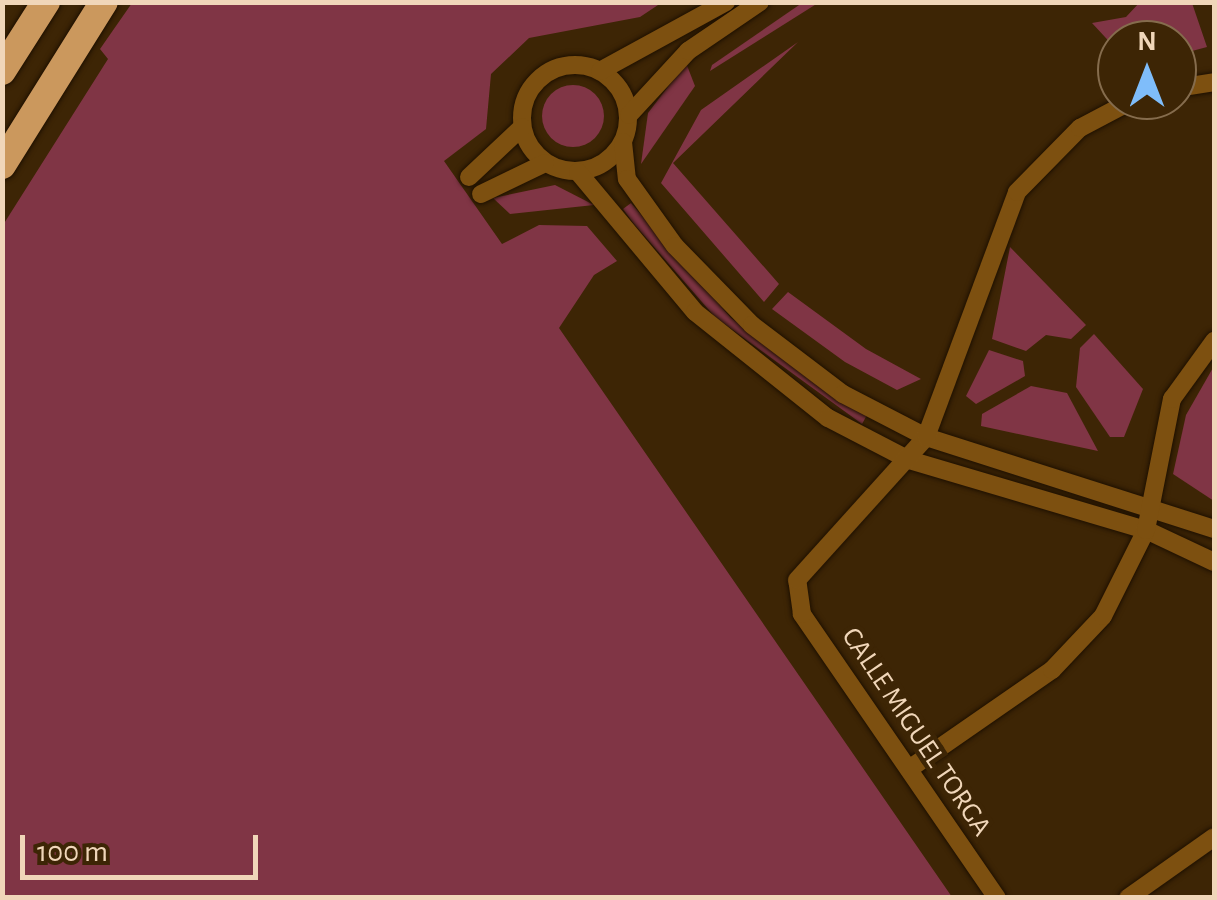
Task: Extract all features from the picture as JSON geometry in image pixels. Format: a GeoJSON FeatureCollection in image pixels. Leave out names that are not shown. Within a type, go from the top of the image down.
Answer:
{"type":"FeatureCollection","features":[{"type":"Feature","properties":{"kind":"highway"},"geometry":{"type":"LineString","coordinates":[[2,71],[46,2]]}},
{"type":"Feature","properties":{"kind":"highway"},"geometry":{"type":"LineString","coordinates":[[2,165],[104,2]]}},
{"type":"Feature","properties":{"kind":"street"},"geometry":{"type":"LineString","coordinates":[[469,177],[522,128],[530,89],[544,74],[562,66],[600,71],[726,2]]}},
{"type":"Feature","properties":{"kind":"street"},"geometry":{"type":"LineString","coordinates":[[760,2],[688,51],[629,115],[623,142],[628,178],[708,283],[802,366],[926,437],[1146,500],[1214,529]]}},
{"type":"Feature","properties":{"kind":"street"},"geometry":{"type":"LineString","coordinates":[[600,71],[629,115]]}},
{"type":"Feature","properties":{"kind":"street"},"geometry":{"type":"LineString","coordinates":[[908,460],[926,437],[1018,192],[1080,128],[1097,119]]}},
{"type":"Feature","properties":{"kind":"street"},"geometry":{"type":"LineString","coordinates":[[522,128],[545,163]]}},
{"type":"Feature","properties":{"kind":"street"},"geometry":{"type":"LineString","coordinates":[[578,172],[605,163],[623,142]]}},
{"type":"Feature","properties":{"kind":"street"},"geometry":{"type":"LineString","coordinates":[[481,194],[545,163],[578,172],[733,349],[828,418],[908,460],[1146,530],[1214,562]]}},
{"type":"Feature","properties":{"kind":"street"},"geometry":{"type":"LineString","coordinates":[[908,770],[1080,644],[1130,571],[1146,530],[1146,500],[1172,399],[1214,341]]}},
{"type":"Feature","properties":{"kind":"street","name":"CALLE MIGUEL TORGA"},"geometry":{"type":"LineString","coordinates":[[908,460],[801,569],[796,595],[908,770],[997,898]]}},
{"type":"Feature","properties":{"kind":"street"},"geometry":{"type":"LineString","coordinates":[[1128,898],[1214,837]]}},
{"type":"Feature","properties":{"kind":"shaded area"},"geometry":{"type":"Polygon","coordinates":[[[1140,2],[1192,3],[1207,47],[1197,50],[1197,20],[1109,20],[1126,17],[1140,2]]]}},
{"type":"Feature","properties":{"kind":"shaded area"},"geometry":{"type":"Polygon","coordinates":[[[132,3],[661,3],[640,17],[529,38],[491,74],[486,129],[444,161],[502,244],[539,225],[587,226],[617,261],[594,275],[559,328],[952,897],[3,897],[3,225],[108,59],[100,49],[132,3]]]}},
{"type":"Feature","properties":{"kind":"shaded area"},"geometry":{"type":"Polygon","coordinates":[[[802,3],[818,3],[710,71],[712,65],[802,3]]]}},
{"type":"Feature","properties":{"kind":"shaded area"},"geometry":{"type":"Polygon","coordinates":[[[798,42],[673,163],[779,284],[764,302],[661,183],[701,110],[798,42]]]}},
{"type":"Feature","properties":{"kind":"shaded area"},"geometry":{"type":"Polygon","coordinates":[[[686,63],[695,86],[641,164],[648,113],[686,63]]]}},
{"type":"Feature","properties":{"kind":"shaded area"},"geometry":{"type":"Polygon","coordinates":[[[573,85],[595,94],[604,116],[595,138],[573,147],[551,138],[542,116],[551,94],[573,85]]]}},
{"type":"Feature","properties":{"kind":"shaded area"},"geometry":{"type":"Polygon","coordinates":[[[555,185],[594,205],[510,214],[493,198],[555,185]]]}},
{"type":"Feature","properties":{"kind":"shaded area"},"geometry":{"type":"Polygon","coordinates":[[[631,203],[731,318],[867,415],[862,424],[715,317],[634,224],[623,209],[631,203]]]}},
{"type":"Feature","properties":{"kind":"shaded area"},"geometry":{"type":"Polygon","coordinates":[[[1010,247],[1086,325],[1071,339],[1046,335],[1026,351],[992,339],[1010,247]]]}},
{"type":"Feature","properties":{"kind":"shaded area"},"geometry":{"type":"Polygon","coordinates":[[[788,292],[866,349],[921,379],[897,390],[845,362],[772,309],[788,292]]]}},
{"type":"Feature","properties":{"kind":"shaded area"},"geometry":{"type":"Polygon","coordinates":[[[1094,334],[1143,389],[1124,437],[1110,437],[1076,387],[1080,348],[1094,334]]]}},
{"type":"Feature","properties":{"kind":"shaded area"},"geometry":{"type":"Polygon","coordinates":[[[989,350],[1023,361],[1025,376],[976,404],[966,396],[989,350]]]}},
{"type":"Feature","properties":{"kind":"shaded area"},"geometry":{"type":"Polygon","coordinates":[[[1214,366],[1214,501],[1173,474],[1186,415],[1214,366]]]}},
{"type":"Feature","properties":{"kind":"shaded area"},"geometry":{"type":"Polygon","coordinates":[[[1031,386],[1067,393],[1098,451],[981,426],[982,414],[1031,386]]]}}]}
